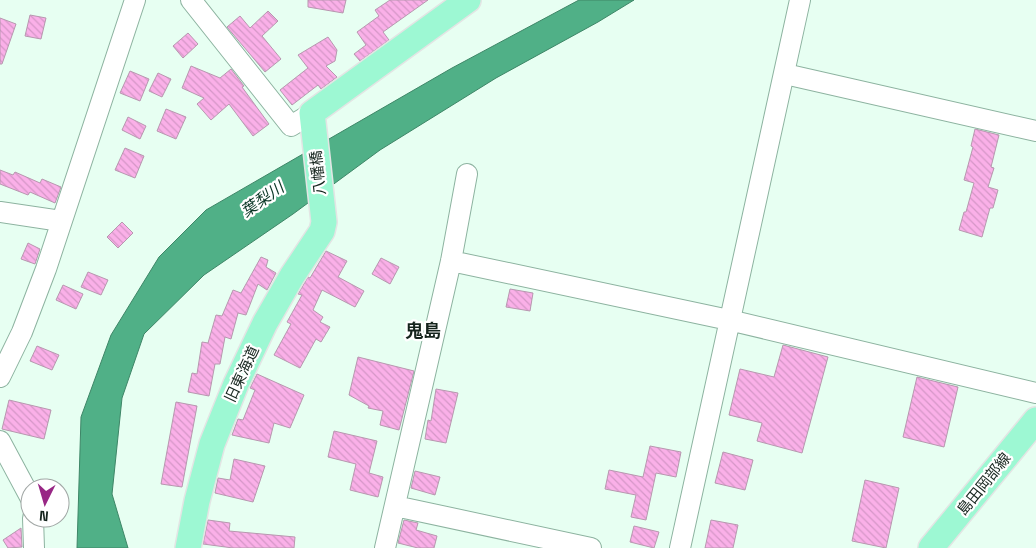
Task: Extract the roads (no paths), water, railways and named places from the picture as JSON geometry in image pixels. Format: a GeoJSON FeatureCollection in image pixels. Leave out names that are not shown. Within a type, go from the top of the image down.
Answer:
{"type":"FeatureCollection","features":[{"type":"Feature","properties":{"kind":"main road"},"geometry":{"type":"LineString","coordinates":[[313,123],[468,0]]}},
{"type":"Feature","properties":{"kind":"main road","name":"八幡橋"},"geometry":{"type":"LineString","coordinates":[[313,123],[323,212]]}},
{"type":"Feature","properties":{"kind":"main road","name":"旧東海道"},"geometry":{"type":"LineString","coordinates":[[188,548],[206,466],[222,419],[265,323],[292,276],[322,231],[324,222],[323,212]]}},
{"type":"Feature","properties":{"kind":"main road","name":"島田岡部線"},"geometry":{"type":"LineString","coordinates":[[931,548],[1036,420]]}},
{"type":"Feature","properties":{"kind":"street"},"geometry":{"type":"LineString","coordinates":[[0,377],[22,332],[46,269],[135,0]]}},
{"type":"Feature","properties":{"kind":"street"},"geometry":{"type":"LineString","coordinates":[[191,0],[291,126],[313,123]]}},
{"type":"Feature","properties":{"kind":"street"},"geometry":{"type":"LineString","coordinates":[[680,548],[800,0]]}},
{"type":"Feature","properties":{"kind":"street"},"geometry":{"type":"LineString","coordinates":[[784,74],[1036,131]]}},
{"type":"Feature","properties":{"kind":"street"},"geometry":{"type":"LineString","coordinates":[[385,548],[451,261],[467,174]]}},
{"type":"Feature","properties":{"kind":"street"},"geometry":{"type":"LineString","coordinates":[[0,212],[61,221]]}},
{"type":"Feature","properties":{"kind":"street"},"geometry":{"type":"LineString","coordinates":[[451,261],[729,320],[1036,393]]}},
{"type":"Feature","properties":{"kind":"street"},"geometry":{"type":"LineString","coordinates":[[0,441],[20,478]]}},
{"type":"Feature","properties":{"kind":"street"},"geometry":{"type":"LineString","coordinates":[[395,506],[591,548]]}},
{"type":"Feature","properties":{"kind":"street"},"geometry":{"type":"LineString","coordinates":[[33,528],[34,548]]}},
{"type":"Feature","properties":{"kind":"water","name":"葉梨川"},"geometry":{"type":"Polygon","coordinates":[[[579,0],[634,0],[496,78],[380,150],[293,214],[204,275],[144,334],[122,398],[112,494],[128,548],[77,548],[81,417],[111,335],[159,257],[206,210],[452,68],[579,0]]]}},
{"type":"Feature","properties":{"kind":"district","name":"鬼島"},"geometry":{"type":"Point","coordinates":[423,331]}}]}
